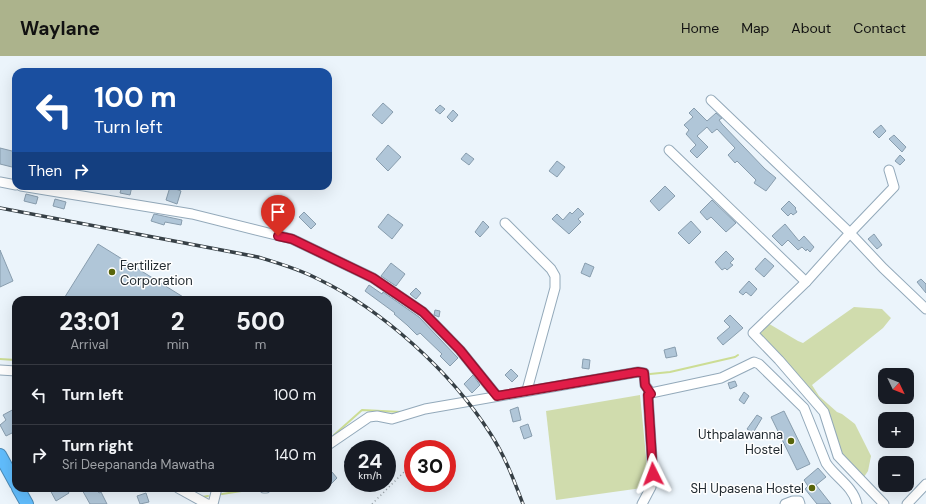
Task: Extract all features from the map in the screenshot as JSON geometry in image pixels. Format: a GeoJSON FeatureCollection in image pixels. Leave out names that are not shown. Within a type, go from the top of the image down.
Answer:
{"type":"FeatureCollection","features":[{"type":"Feature","properties":{"kind":"highway"},"geometry":{"type":"LineString","coordinates":[[0,455],[12,477]]}},
{"type":"Feature","properties":{"kind":"highway"},"geometry":{"type":"LineString","coordinates":[[20,492],[27,504]]}},
{"type":"Feature","properties":{"kind":"street"},"geometry":{"type":"LineString","coordinates":[[711,100],[850,233],[883,268],[926,309]]}},
{"type":"Feature","properties":{"kind":"street"},"geometry":{"type":"LineString","coordinates":[[669,150],[806,282]]}},
{"type":"Feature","properties":{"kind":"street"},"geometry":{"type":"LineString","coordinates":[[884,504],[838,456],[824,412],[779,360],[753,333],[806,282],[894,187],[889,170]]}},
{"type":"Feature","properties":{"kind":"street"},"geometry":{"type":"LineString","coordinates":[[0,182],[12,184]]}},
{"type":"Feature","properties":{"kind":"street"},"geometry":{"type":"LineString","coordinates":[[45,190],[192,214],[292,239],[373,278],[423,312],[460,350],[497,396]]}},
{"type":"Feature","properties":{"kind":"street"},"geometry":{"type":"LineString","coordinates":[[505,223],[551,268],[555,276],[555,288],[527,390]]}},
{"type":"Feature","properties":{"kind":"street"},"geometry":{"type":"LineString","coordinates":[[642,504],[651,487],[653,474],[648,395],[721,378],[754,362],[759,364],[804,408],[826,463],[831,471],[841,478],[849,488],[857,504]]}},
{"type":"Feature","properties":{"kind":"street"},"geometry":{"type":"LineString","coordinates":[[0,370],[12,371]]}},
{"type":"Feature","properties":{"kind":"street"},"geometry":{"type":"LineString","coordinates":[[332,442],[369,417],[377,416],[392,419],[425,409],[527,390],[638,372],[644,373],[645,385],[651,394]]}},
{"type":"Feature","properties":{"kind":"street"},"geometry":{"type":"LineString","coordinates":[[907,504],[926,484]]}},
{"type":"Feature","properties":{"kind":"street"},"geometry":{"type":"LineString","coordinates":[[186,492],[208,504],[213,504],[217,492]]}},
{"type":"Feature","properties":{"kind":"street"},"geometry":{"type":"LineString","coordinates":[[785,504],[793,501],[799,501],[800,504]]}},
{"type":"Feature","properties":{"kind":"path"},"geometry":{"type":"LineString","coordinates":[[372,504],[404,472]]}},
{"type":"Feature","properties":{"kind":"green space"},"geometry":{"type":"Polygon","coordinates":[[[854,307],[882,309],[891,318],[883,328],[812,385],[819,396],[837,412],[855,424],[871,456],[868,471],[862,480],[838,456],[824,412],[753,333],[766,322],[803,343],[854,307]]]}},
{"type":"Feature","properties":{"kind":"green space"},"geometry":{"type":"Polygon","coordinates":[[[640,395],[649,487],[556,500],[546,411],[640,395]]]}},
{"type":"Feature","properties":{"kind":"building"},"geometry":{"type":"Polygon","coordinates":[[[383,103],[393,112],[382,124],[372,115],[383,103]]]}},
{"type":"Feature","properties":{"kind":"building"},"geometry":{"type":"Polygon","coordinates":[[[440,105],[445,109],[440,114],[435,110],[440,105]]]}},
{"type":"Feature","properties":{"kind":"building"},"geometry":{"type":"Polygon","coordinates":[[[694,108],[707,121],[716,113],[722,118],[719,120],[722,124],[765,169],[776,178],[766,191],[754,183],[756,180],[737,161],[735,163],[728,155],[735,148],[717,129],[712,133],[707,127],[697,136],[708,147],[697,158],[690,151],[696,145],[686,134],[689,130],[684,125],[693,117],[689,113],[694,108]]]}},
{"type":"Feature","properties":{"kind":"building"},"geometry":{"type":"Polygon","coordinates":[[[453,110],[458,115],[452,122],[447,117],[453,110]]]}},
{"type":"Feature","properties":{"kind":"building"},"geometry":{"type":"Polygon","coordinates":[[[881,125],[886,131],[879,138],[873,132],[881,125]]]}},
{"type":"Feature","properties":{"kind":"building"},"geometry":{"type":"Polygon","coordinates":[[[894,135],[906,147],[902,152],[889,139],[894,135]]]}},
{"type":"Feature","properties":{"kind":"building"},"geometry":{"type":"Polygon","coordinates":[[[388,145],[401,157],[388,171],[376,159],[388,145]]]}},
{"type":"Feature","properties":{"kind":"building"},"geometry":{"type":"Polygon","coordinates":[[[0,148],[12,151],[12,167],[0,164],[0,148]]]}},
{"type":"Feature","properties":{"kind":"building"},"geometry":{"type":"Polygon","coordinates":[[[466,153],[474,159],[469,165],[461,159],[466,153]]]}},
{"type":"Feature","properties":{"kind":"building"},"geometry":{"type":"Polygon","coordinates":[[[900,155],[905,160],[900,165],[895,161],[900,155]]]}},
{"type":"Feature","properties":{"kind":"building"},"geometry":{"type":"Polygon","coordinates":[[[557,161],[565,167],[557,177],[549,171],[557,161]]]}},
{"type":"Feature","properties":{"kind":"building"},"geometry":{"type":"Polygon","coordinates":[[[665,186],[675,196],[659,211],[650,201],[665,186]]]}},
{"type":"Feature","properties":{"kind":"building"},"geometry":{"type":"Polygon","coordinates":[[[121,190],[131,190],[130,195],[120,193],[121,190]]]}},
{"type":"Feature","properties":{"kind":"building"},"geometry":{"type":"Polygon","coordinates":[[[169,190],[181,191],[177,204],[166,200],[169,190]]]}},
{"type":"Feature","properties":{"kind":"building"},"geometry":{"type":"Polygon","coordinates":[[[26,194],[38,197],[36,204],[24,201],[26,194]]]}},
{"type":"Feature","properties":{"kind":"building"},"geometry":{"type":"Polygon","coordinates":[[[55,199],[66,202],[64,209],[53,206],[55,199]]]}},
{"type":"Feature","properties":{"kind":"building"},"geometry":{"type":"Polygon","coordinates":[[[712,200],[736,223],[726,232],[711,217],[707,220],[700,212],[712,200]]]}},
{"type":"Feature","properties":{"kind":"building"},"geometry":{"type":"Polygon","coordinates":[[[789,201],[796,208],[795,209],[797,212],[793,215],[791,213],[788,216],[781,209],[789,201]]]}},
{"type":"Feature","properties":{"kind":"building"},"geometry":{"type":"Polygon","coordinates":[[[578,208],[584,214],[578,219],[581,222],[569,234],[552,219],[557,214],[563,220],[570,212],[572,214],[578,208]]]}},
{"type":"Feature","properties":{"kind":"building"},"geometry":{"type":"Polygon","coordinates":[[[304,212],[316,224],[311,229],[299,217],[304,212]]]}},
{"type":"Feature","properties":{"kind":"building"},"geometry":{"type":"Polygon","coordinates":[[[154,214],[182,220],[181,225],[165,222],[164,225],[151,221],[154,214]]]}},
{"type":"Feature","properties":{"kind":"building"},"geometry":{"type":"Polygon","coordinates":[[[388,214],[403,225],[392,239],[378,227],[388,214]]]}},
{"type":"Feature","properties":{"kind":"building"},"geometry":{"type":"Polygon","coordinates":[[[483,221],[489,227],[480,237],[475,232],[483,221]]]}},
{"type":"Feature","properties":{"kind":"building"},"geometry":{"type":"Polygon","coordinates":[[[691,221],[701,232],[689,244],[678,233],[691,221]]]}},
{"type":"Feature","properties":{"kind":"building"},"geometry":{"type":"Polygon","coordinates":[[[785,224],[799,241],[804,236],[814,247],[810,252],[807,249],[806,251],[802,247],[798,250],[788,240],[782,246],[772,236],[785,224]]]}},
{"type":"Feature","properties":{"kind":"building"},"geometry":{"type":"Polygon","coordinates":[[[874,234],[882,245],[877,249],[868,239],[874,234]]]}},
{"type":"Feature","properties":{"kind":"building","name":"Fertilizer Corporation"},"geometry":{"type":"Polygon","coordinates":[[[98,244],[182,296],[66,296],[98,244]]]}},
{"type":"Feature","properties":{"kind":"building"},"geometry":{"type":"Polygon","coordinates":[[[0,250],[13,281],[0,287],[0,250]]]}},
{"type":"Feature","properties":{"kind":"building"},"geometry":{"type":"Polygon","coordinates":[[[726,251],[734,259],[730,263],[733,265],[727,270],[725,268],[722,270],[715,262],[726,251]]]}},
{"type":"Feature","properties":{"kind":"building"},"geometry":{"type":"Polygon","coordinates":[[[765,258],[774,266],[764,277],[755,269],[765,258]]]}},
{"type":"Feature","properties":{"kind":"building"},"geometry":{"type":"Polygon","coordinates":[[[391,263],[405,274],[396,286],[381,276],[391,263]]]}},
{"type":"Feature","properties":{"kind":"building"},"geometry":{"type":"Polygon","coordinates":[[[585,263],[594,267],[590,277],[581,273],[585,263]]]}},
{"type":"Feature","properties":{"kind":"building"},"geometry":{"type":"Polygon","coordinates":[[[921,279],[926,284],[926,293],[917,282],[921,279]]]}},
{"type":"Feature","properties":{"kind":"building"},"geometry":{"type":"Polygon","coordinates":[[[749,281],[757,289],[751,296],[746,292],[743,295],[739,292],[749,281]]]}},
{"type":"Feature","properties":{"kind":"building"},"geometry":{"type":"Polygon","coordinates":[[[369,285],[382,294],[383,292],[419,317],[458,358],[450,366],[440,356],[442,354],[420,333],[417,335],[394,314],[395,313],[365,291],[369,285]]]}},
{"type":"Feature","properties":{"kind":"building"},"geometry":{"type":"Polygon","coordinates":[[[416,288],[421,293],[416,299],[410,294],[416,288]]]}},
{"type":"Feature","properties":{"kind":"building"},"geometry":{"type":"Polygon","coordinates":[[[435,310],[440,311],[439,317],[434,315],[435,310]]]}},
{"type":"Feature","properties":{"kind":"building"},"geometry":{"type":"Polygon","coordinates":[[[730,315],[743,328],[723,345],[717,338],[730,327],[724,321],[730,315]]]}},
{"type":"Feature","properties":{"kind":"building"},"geometry":{"type":"Polygon","coordinates":[[[675,347],[677,356],[666,358],[664,350],[675,347]]]}},
{"type":"Feature","properties":{"kind":"building"},"geometry":{"type":"Polygon","coordinates":[[[583,359],[590,360],[589,369],[582,368],[583,359]]]}},
{"type":"Feature","properties":{"kind":"building"},"geometry":{"type":"Polygon","coordinates":[[[511,369],[518,376],[512,382],[505,375],[511,369]]]}},
{"type":"Feature","properties":{"kind":"building"},"geometry":{"type":"Polygon","coordinates":[[[473,375],[480,385],[472,393],[464,384],[473,375]]]}},
{"type":"Feature","properties":{"kind":"building"},"geometry":{"type":"Polygon","coordinates":[[[735,381],[737,386],[730,389],[728,383],[735,381]]]}},
{"type":"Feature","properties":{"kind":"building"},"geometry":{"type":"Polygon","coordinates":[[[744,392],[749,396],[744,404],[739,400],[744,392]]]}},
{"type":"Feature","properties":{"kind":"building"},"geometry":{"type":"Polygon","coordinates":[[[518,407],[521,420],[513,422],[510,410],[518,407]]]}},
{"type":"Feature","properties":{"kind":"building"},"geometry":{"type":"Polygon","coordinates":[[[12,410],[12,433],[6,436],[0,425],[6,420],[3,415],[12,410]]]}},
{"type":"Feature","properties":{"kind":"building","name":"Uthpalawanna Hostel"},"geometry":{"type":"Polygon","coordinates":[[[784,411],[810,464],[797,470],[771,417],[784,411]]]}},
{"type":"Feature","properties":{"kind":"building"},"geometry":{"type":"Polygon","coordinates":[[[757,415],[762,418],[753,433],[747,429],[757,415]]]}},
{"type":"Feature","properties":{"kind":"building"},"geometry":{"type":"Polygon","coordinates":[[[528,424],[532,436],[524,439],[520,427],[528,424]]]}},
{"type":"Feature","properties":{"kind":"building","name":"SH Upasena Hostel"},"geometry":{"type":"Polygon","coordinates":[[[818,468],[826,477],[816,485],[831,504],[817,504],[805,489],[808,486],[804,480],[818,468]]]}},
{"type":"Feature","properties":{"kind":"building"},"geometry":{"type":"Polygon","coordinates":[[[332,472],[337,478],[332,483],[332,472]]]}},
{"type":"Feature","properties":{"kind":"building"},"geometry":{"type":"Polygon","coordinates":[[[51,492],[68,492],[69,493],[56,501],[51,492]]]}},
{"type":"Feature","properties":{"kind":"building"},"geometry":{"type":"Polygon","coordinates":[[[83,492],[101,492],[107,504],[90,504],[83,492]]]}},
{"type":"Feature","properties":{"kind":"building"},"geometry":{"type":"Polygon","coordinates":[[[146,493],[149,502],[140,504],[137,496],[146,493]]]}},
{"type":"Feature","properties":{"kind":"waterway"},"geometry":{"type":"LineString","coordinates":[[650,374],[670,372],[735,357],[738,355]]}},
{"type":"Feature","properties":{"kind":"waterway"},"geometry":{"type":"LineString","coordinates":[[0,359],[12,360]]}},
{"type":"Feature","properties":{"kind":"waterway"},"geometry":{"type":"LineString","coordinates":[[334,435],[362,410],[401,412]]}},
{"type":"Feature","properties":{"kind":"waterway"},"geometry":{"type":"LineString","coordinates":[[222,494],[235,492]]}},
{"type":"Feature","properties":{"kind":"waterway"},"geometry":{"type":"LineString","coordinates":[[202,497],[208,496]]}},
{"type":"Feature","properties":{"kind":"railway"},"geometry":{"type":"LineString","coordinates":[[0,208],[258,257],[303,272],[342,292],[391,325],[436,366],[456,388],[474,410],[495,441],[508,467],[523,504]]}},
{"type":"Feature","properties":{"kind":"place","name":"Fertilizer Corporation"},"geometry":{"type":"Point","coordinates":[112,272]}},
{"type":"Feature","properties":{"kind":"place","name":"Uthpalawanna Hostel"},"geometry":{"type":"Point","coordinates":[791,441]}},
{"type":"Feature","properties":{"kind":"place","name":"SH Upasena Hostel"},"geometry":{"type":"Point","coordinates":[812,488]}},
{"type":"Feature","properties":{"kind":"route"},"geometry":{"type":"LineString","coordinates":[[278,236],[292,239],[373,278],[423,312],[460,350],[497,396],[638,372],[644,373],[645,385],[651,394],[648,395],[653,474]]}}]}
